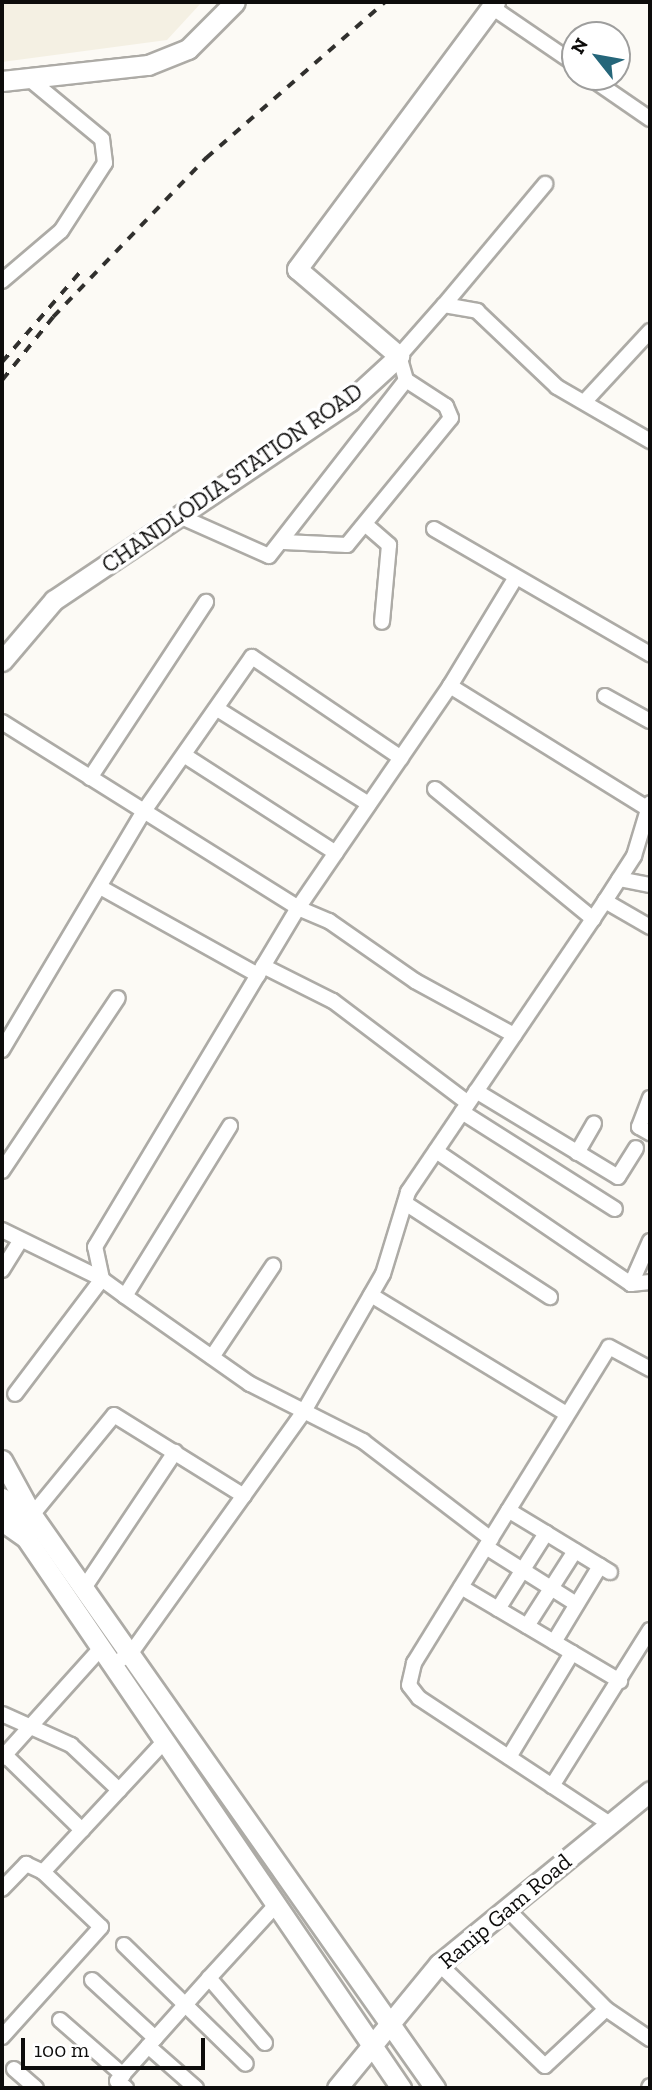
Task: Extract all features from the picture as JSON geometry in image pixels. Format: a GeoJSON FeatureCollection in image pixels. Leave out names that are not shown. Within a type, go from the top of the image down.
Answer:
{"type":"FeatureCollection","features":[{"type":"Feature","properties":{"kind":"street"},"geometry":{"type":"LineString","coordinates":[[2,82],[32,81],[148,65],[188,49],[236,2]]}},
{"type":"Feature","properties":{"kind":"street"},"geometry":{"type":"LineString","coordinates":[[284,542],[348,545],[451,418],[446,406],[406,380],[399,356],[297,269],[494,5],[561,54]]}},
{"type":"Feature","properties":{"kind":"street"},"geometry":{"type":"LineString","coordinates":[[2,281],[68,223],[105,163],[102,139],[32,81]]}},
{"type":"Feature","properties":{"kind":"street"},"geometry":{"type":"LineString","coordinates":[[609,91],[650,120]]}},
{"type":"Feature","properties":{"kind":"street"},"geometry":{"type":"LineString","coordinates":[[399,356],[545,184]]}},
{"type":"Feature","properties":{"kind":"street"},"geometry":{"type":"LineString","coordinates":[[444,305],[477,311],[557,387],[586,400],[650,441]]}},
{"type":"Feature","properties":{"kind":"street"},"geometry":{"type":"LineString","coordinates":[[586,400],[650,331]]}},
{"type":"Feature","properties":{"kind":"street","name":"CHANDLODIA STATION ROAD"},"geometry":{"type":"LineString","coordinates":[[2,661],[54,600],[350,401],[399,356]]}},
{"type":"Feature","properties":{"kind":"street"},"geometry":{"type":"LineString","coordinates":[[179,516],[269,556],[284,542],[406,380]]}},
{"type":"Feature","properties":{"kind":"street"},"geometry":{"type":"LineString","coordinates":[[365,524],[389,545],[382,622]]}},
{"type":"Feature","properties":{"kind":"street"},"geometry":{"type":"LineString","coordinates":[[434,529],[650,654]]}},
{"type":"Feature","properties":{"kind":"street"},"geometry":{"type":"LineString","coordinates":[[15,1394],[102,1279],[95,1247],[298,908],[450,686],[516,577]]}},
{"type":"Feature","properties":{"kind":"street"},"geometry":{"type":"LineString","coordinates":[[90,778],[206,602]]}},
{"type":"Feature","properties":{"kind":"street"},"geometry":{"type":"LineString","coordinates":[[2,1050],[144,811],[187,757],[253,657],[401,758]]}},
{"type":"Feature","properties":{"kind":"street"},"geometry":{"type":"LineString","coordinates":[[82,1830],[3,1755],[31,1727],[65,1681],[106,1657],[131,1653],[303,1413],[371,1295],[405,1203],[436,1151],[634,856],[649,806],[450,686]]}},
{"type":"Feature","properties":{"kind":"street"},"geometry":{"type":"LineString","coordinates":[[605,696],[650,721]]}},
{"type":"Feature","properties":{"kind":"street"},"geometry":{"type":"LineString","coordinates":[[219,710],[369,804]]}},
{"type":"Feature","properties":{"kind":"street"},"geometry":{"type":"LineString","coordinates":[[2,722],[298,908],[514,1035]]}},
{"type":"Feature","properties":{"kind":"street"},"geometry":{"type":"LineString","coordinates":[[187,757],[336,853]]}},
{"type":"Feature","properties":{"kind":"street"},"geometry":{"type":"LineString","coordinates":[[435,789],[593,919]]}},
{"type":"Feature","properties":{"kind":"street"},"geometry":{"type":"LineString","coordinates":[[619,879],[650,885]]}},
{"type":"Feature","properties":{"kind":"street"},"geometry":{"type":"LineString","coordinates":[[100,887],[261,971],[333,1001],[615,1209]]}},
{"type":"Feature","properties":{"kind":"street"},"geometry":{"type":"LineString","coordinates":[[606,901],[650,927]]}},
{"type":"Feature","properties":{"kind":"street"},"geometry":{"type":"LineString","coordinates":[[2,1171],[118,998]]}},
{"type":"Feature","properties":{"kind":"street"},"geometry":{"type":"LineString","coordinates":[[650,1098],[639,1127],[650,1133]]}},
{"type":"Feature","properties":{"kind":"street"},"geometry":{"type":"LineString","coordinates":[[469,1102],[577,1153],[618,1177],[636,1148]]}},
{"type":"Feature","properties":{"kind":"street"},"geometry":{"type":"LineString","coordinates":[[577,1153],[594,1123]]}},
{"type":"Feature","properties":{"kind":"street"},"geometry":{"type":"LineString","coordinates":[[125,1296],[230,1126]]}},
{"type":"Feature","properties":{"kind":"street"},"geometry":{"type":"LineString","coordinates":[[436,1151],[631,1284],[650,1282]]}},
{"type":"Feature","properties":{"kind":"street"},"geometry":{"type":"LineString","coordinates":[[405,1203],[550,1297]]}},
{"type":"Feature","properties":{"kind":"street"},"geometry":{"type":"LineString","coordinates":[[2,1230],[19,1242],[102,1279],[212,1357],[303,1413],[363,1441],[522,1570],[576,1604]]}},
{"type":"Feature","properties":{"kind":"street"},"geometry":{"type":"LineString","coordinates":[[631,1284],[650,1241]]}},
{"type":"Feature","properties":{"kind":"street"},"geometry":{"type":"LineString","coordinates":[[2,1270],[19,1242]]}},
{"type":"Feature","properties":{"kind":"street"},"geometry":{"type":"LineString","coordinates":[[212,1357],[273,1266]]}},
{"type":"Feature","properties":{"kind":"street"},"geometry":{"type":"LineString","coordinates":[[371,1295],[568,1414]]}},
{"type":"Feature","properties":{"kind":"street"},"geometry":{"type":"LineString","coordinates":[[610,1824],[509,1757],[409,1685],[414,1663],[609,1347],[650,1369]]}},
{"type":"Feature","properties":{"kind":"street"},"geometry":{"type":"LineString","coordinates":[[32,1515],[114,1415],[244,1496]]}},
{"type":"Feature","properties":{"kind":"street"},"geometry":{"type":"LineString","coordinates":[[84,1588],[175,1452]]}},
{"type":"Feature","properties":{"kind":"street"},"geometry":{"type":"LineString","coordinates":[[2,1460],[32,1515],[390,2018],[435,2088]]}},
{"type":"Feature","properties":{"kind":"street"},"geometry":{"type":"LineString","coordinates":[[2,1471],[7,1505],[26,1538],[401,2088]]}},
{"type":"Feature","properties":{"kind":"street"},"geometry":{"type":"LineString","coordinates":[[7,1505],[32,1515]]}},
{"type":"Feature","properties":{"kind":"street"},"geometry":{"type":"LineString","coordinates":[[508,1510],[605,1569],[576,1604],[554,1642]]}},
{"type":"Feature","properties":{"kind":"street"},"geometry":{"type":"LineString","coordinates":[[498,1609],[546,1533]]}},
{"type":"Feature","properties":{"kind":"street"},"geometry":{"type":"LineString","coordinates":[[527,1626],[575,1551]]}},
{"type":"Feature","properties":{"kind":"street"},"geometry":{"type":"LineString","coordinates":[[461,1587],[620,1681]]}},
{"type":"Feature","properties":{"kind":"street"},"geometry":{"type":"LineString","coordinates":[[552,1786],[650,1630]]}},
{"type":"Feature","properties":{"kind":"street"},"geometry":{"type":"LineString","coordinates":[[509,1757],[572,1653]]}},
{"type":"Feature","properties":{"kind":"street"},"geometry":{"type":"LineString","coordinates":[[2,1714],[71,1745],[119,1790]]}},
{"type":"Feature","properties":{"kind":"street"},"geometry":{"type":"LineString","coordinates":[[43,1872],[164,1742]]}},
{"type":"Feature","properties":{"kind":"street","name":"Ranip Gam Road"},"geometry":{"type":"LineString","coordinates":[[337,2088],[370,2041],[439,1964],[650,1791]]}},
{"type":"Feature","properties":{"kind":"street"},"geometry":{"type":"LineString","coordinates":[[2,2037],[101,1927],[43,1872],[26,1864],[4,1881]]}},
{"type":"Feature","properties":{"kind":"street"},"geometry":{"type":"LineString","coordinates":[[60,2020],[124,2082],[151,2042],[275,1906]]}},
{"type":"Feature","properties":{"kind":"street"},"geometry":{"type":"LineString","coordinates":[[506,1908],[606,2010],[650,2039]]}},
{"type":"Feature","properties":{"kind":"street"},"geometry":{"type":"LineString","coordinates":[[124,1945],[246,2064]]}},
{"type":"Feature","properties":{"kind":"street"},"geometry":{"type":"LineString","coordinates":[[439,1964],[545,2066],[606,2010]]}},
{"type":"Feature","properties":{"kind":"street"},"geometry":{"type":"LineString","coordinates":[[209,1978],[265,2043]]}},
{"type":"Feature","properties":{"kind":"street"},"geometry":{"type":"LineString","coordinates":[[92,1980],[196,2088]]}},
{"type":"Feature","properties":{"kind":"street"},"geometry":{"type":"LineString","coordinates":[[14,2069],[36,2088]]}},
{"type":"Feature","properties":{"kind":"shaded area"},"geometry":{"type":"Polygon","coordinates":[[[2,2],[202,2],[167,40],[2,62],[2,2]]]}},
{"type":"Feature","properties":{"kind":"railway"},"geometry":{"type":"LineString","coordinates":[[2,380],[53,317],[206,158],[385,2]]}},
{"type":"Feature","properties":{"kind":"railway"},"geometry":{"type":"LineString","coordinates":[[2,362],[80,272]]}}]}
